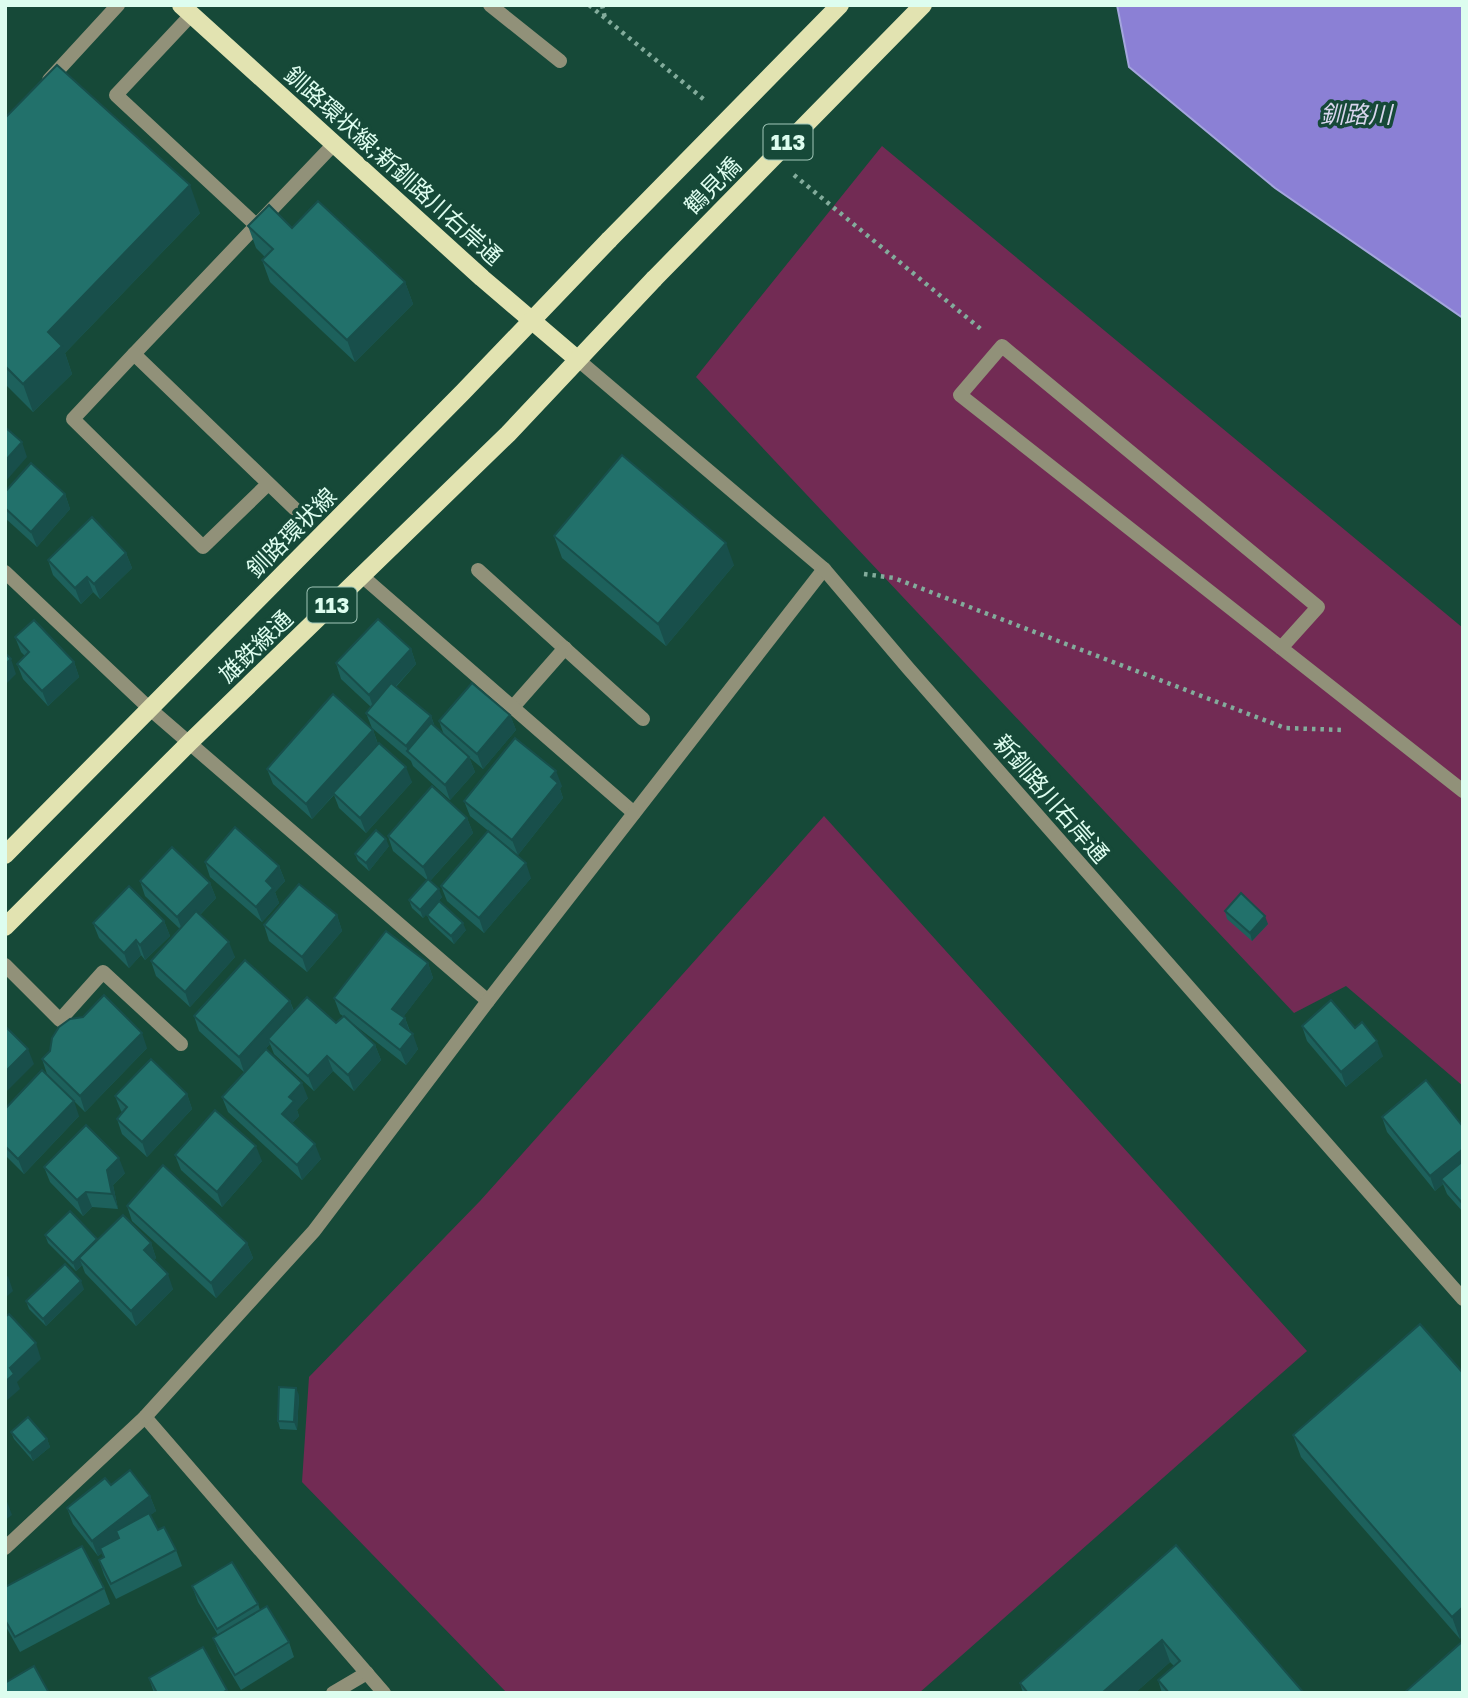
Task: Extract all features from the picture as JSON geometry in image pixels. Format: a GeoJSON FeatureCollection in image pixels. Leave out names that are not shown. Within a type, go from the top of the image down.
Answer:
{"type":"FeatureCollection","features":[{"type":"Feature","properties":{"kind":"main road","name":"鶴見橋"},"geometry":{"type":"LineString","coordinates":[[609,240],[840,5]]}},
{"type":"Feature","properties":{"kind":"main road","name":"鶴見橋"},"geometry":{"type":"LineString","coordinates":[[654,279],[923,5]]}},
{"type":"Feature","properties":{"kind":"main road","name":"釧路環状線;新釧路川右岸通"},"geometry":{"type":"LineString","coordinates":[[187,10],[576,359]]}},
{"type":"Feature","properties":{"kind":"main road","name":"釧路環状線"},"geometry":{"type":"LineString","coordinates":[[5,855],[463,392],[609,240]]}},
{"type":"Feature","properties":{"kind":"main road","name":"雄鉄線通"},"geometry":{"type":"LineString","coordinates":[[5,927],[189,743],[508,434],[654,279]]}},
{"type":"Feature","properties":{"kind":"street"},"geometry":{"type":"LineString","coordinates":[[43,87],[118,5]]}},
{"type":"Feature","properties":{"kind":"street"},"geometry":{"type":"LineString","coordinates":[[490,5],[560,61]]}},
{"type":"Feature","properties":{"kind":"street"},"geometry":{"type":"LineString","coordinates":[[187,10],[116,95],[257,226]]}},
{"type":"Feature","properties":{"kind":"street"},"geometry":{"type":"LineString","coordinates":[[268,484],[203,547],[73,419],[334,144]]}},
{"type":"Feature","properties":{"kind":"street"},"geometry":{"type":"LineString","coordinates":[[1281,648],[1318,607],[1002,346],[960,395],[1281,648],[1463,791]]}},
{"type":"Feature","properties":{"kind":"street"},"geometry":{"type":"LineString","coordinates":[[134,354],[295,509]]}},
{"type":"Feature","properties":{"kind":"street","name":"新釧路川右岸通"},"geometry":{"type":"LineString","coordinates":[[576,359],[824,569],[1463,1299]]}},
{"type":"Feature","properties":{"kind":"street"},"geometry":{"type":"LineString","coordinates":[[5,1548],[145,1416],[314,1231],[488,1001],[824,569]]}},
{"type":"Feature","properties":{"kind":"street"},"geometry":{"type":"LineString","coordinates":[[478,570],[643,719]]}},
{"type":"Feature","properties":{"kind":"street"},"geometry":{"type":"LineString","coordinates":[[5,572],[150,709],[488,1001]]}},
{"type":"Feature","properties":{"kind":"street"},"geometry":{"type":"LineString","coordinates":[[362,576],[634,813]]}},
{"type":"Feature","properties":{"kind":"street"},"geometry":{"type":"LineString","coordinates":[[513,707],[565,648]]}},
{"type":"Feature","properties":{"kind":"street"},"geometry":{"type":"LineString","coordinates":[[5,965],[60,1020],[103,972],[181,1044]]}},
{"type":"Feature","properties":{"kind":"street"},"geometry":{"type":"LineString","coordinates":[[145,1416],[384,1693]]}},
{"type":"Feature","properties":{"kind":"street"},"geometry":{"type":"LineString","coordinates":[[333,1693],[367,1673]]}},
{"type":"Feature","properties":{"kind":"path"},"geometry":{"type":"LineString","coordinates":[[602,5],[605,19]]}},
{"type":"Feature","properties":{"kind":"path"},"geometry":{"type":"LineString","coordinates":[[824,569],[894,578],[1285,728],[1388,732]]}},
{"type":"Feature","properties":{"kind":"shaded area"},"geometry":{"type":"Polygon","coordinates":[[[882,146],[1463,628],[1463,1086],[1346,986],[1294,1013],[696,377],[882,146]]]}},
{"type":"Feature","properties":{"kind":"shaded area"},"geometry":{"type":"Polygon","coordinates":[[[824,816],[1307,1351],[919,1693],[507,1693],[302,1482],[309,1377],[480,1201],[824,816]]]}},
{"type":"Feature","properties":{"kind":"water","name":"釧路川"},"geometry":{"type":"Polygon","coordinates":[[[1117,5],[1463,5],[1463,318],[1275,188],[1129,67],[1117,5]]]}},
{"type":"Feature","properties":{"kind":"building"},"geometry":{"type":"Polygon","coordinates":[[[57,65],[190,185],[48,332],[62,346],[23,384],[5,366],[5,118],[57,65]]]}},
{"type":"Feature","properties":{"kind":"building"},"geometry":{"type":"Polygon","coordinates":[[[318,201],[405,282],[347,340],[262,260],[273,249],[248,226],[269,205],[292,228],[318,201]]]}},
{"type":"Feature","properties":{"kind":"building"},"geometry":{"type":"Polygon","coordinates":[[[5,427],[22,442],[5,461],[5,427]]]}},
{"type":"Feature","properties":{"kind":"building"},"geometry":{"type":"Polygon","coordinates":[[[622,455],[726,543],[658,624],[554,536],[622,455]]]}},
{"type":"Feature","properties":{"kind":"building"},"geometry":{"type":"Polygon","coordinates":[[[31,463],[65,494],[31,532],[5,508],[5,492],[31,463]]]}},
{"type":"Feature","properties":{"kind":"building"},"geometry":{"type":"Polygon","coordinates":[[[92,517],[126,553],[94,584],[87,577],[75,588],[48,560],[92,517]]]}},
{"type":"Feature","properties":{"kind":"building"},"geometry":{"type":"Polygon","coordinates":[[[378,619],[411,649],[369,695],[336,663],[378,619]]]}},
{"type":"Feature","properties":{"kind":"building"},"geometry":{"type":"Polygon","coordinates":[[[34,620],[74,662],[42,691],[17,664],[29,652],[15,637],[34,620]]]}},
{"type":"Feature","properties":{"kind":"building"},"geometry":{"type":"Polygon","coordinates":[[[5,653],[11,659],[5,664],[5,653]]]}},
{"type":"Feature","properties":{"kind":"building"},"geometry":{"type":"Polygon","coordinates":[[[391,683],[431,716],[406,746],[366,713],[391,683]]]}},
{"type":"Feature","properties":{"kind":"building"},"geometry":{"type":"Polygon","coordinates":[[[472,683],[510,715],[477,754],[439,721],[472,683]]]}},
{"type":"Feature","properties":{"kind":"building"},"geometry":{"type":"Polygon","coordinates":[[[333,694],[373,730],[306,804],[267,769],[333,694]]]}},
{"type":"Feature","properties":{"kind":"building"},"geometry":{"type":"Polygon","coordinates":[[[431,723],[469,757],[445,785],[407,751],[431,723]]]}},
{"type":"Feature","properties":{"kind":"building"},"geometry":{"type":"Polygon","coordinates":[[[515,738],[556,771],[551,777],[558,783],[512,840],[464,801],[515,738]]]}},
{"type":"Feature","properties":{"kind":"building"},"geometry":{"type":"Polygon","coordinates":[[[379,743],[406,767],[360,818],[333,793],[379,743]]]}},
{"type":"Feature","properties":{"kind":"building"},"geometry":{"type":"Polygon","coordinates":[[[432,786],[467,818],[423,867],[388,836],[432,786]]]}},
{"type":"Feature","properties":{"kind":"building"},"geometry":{"type":"Polygon","coordinates":[[[235,827],[279,866],[266,881],[273,888],[256,907],[205,862],[235,827]]]}},
{"type":"Feature","properties":{"kind":"building"},"geometry":{"type":"Polygon","coordinates":[[[376,830],[386,839],[366,863],[355,854],[376,830]]]}},
{"type":"Feature","properties":{"kind":"building"},"geometry":{"type":"Polygon","coordinates":[[[488,831],[526,863],[479,918],[441,886],[488,831]]]}},
{"type":"Feature","properties":{"kind":"building"},"geometry":{"type":"Polygon","coordinates":[[[172,847],[210,883],[177,917],[140,881],[172,847]]]}},
{"type":"Feature","properties":{"kind":"building"},"geometry":{"type":"Polygon","coordinates":[[[428,879],[439,889],[420,910],[409,900],[428,879]]]}},
{"type":"Feature","properties":{"kind":"building"},"geometry":{"type":"Polygon","coordinates":[[[299,884],[337,915],[302,957],[264,925],[299,884]]]}},
{"type":"Feature","properties":{"kind":"building"},"geometry":{"type":"Polygon","coordinates":[[[129,886],[164,921],[140,945],[136,940],[124,953],[93,923],[129,886]]]}},
{"type":"Feature","properties":{"kind":"building"},"geometry":{"type":"Polygon","coordinates":[[[1241,893],[1265,916],[1250,933],[1225,911],[1241,893]]]}},
{"type":"Feature","properties":{"kind":"building"},"geometry":{"type":"Polygon","coordinates":[[[439,901],[463,923],[451,936],[427,915],[439,901]]]}},
{"type":"Feature","properties":{"kind":"building"},"geometry":{"type":"Polygon","coordinates":[[[196,911],[229,942],[185,992],[151,961],[196,911]]]}},
{"type":"Feature","properties":{"kind":"building"},"geometry":{"type":"Polygon","coordinates":[[[386,931],[428,963],[392,1009],[405,1018],[400,1024],[413,1034],[400,1050],[334,998],[386,931]]]}},
{"type":"Feature","properties":{"kind":"building"},"geometry":{"type":"Polygon","coordinates":[[[245,960],[290,1001],[239,1057],[194,1016],[245,960]]]}},
{"type":"Feature","properties":{"kind":"building"},"geometry":{"type":"Polygon","coordinates":[[[104,995],[142,1033],[80,1096],[42,1059],[50,1051],[52,1038],[59,1027],[70,1019],[83,1017],[104,995]]]}},
{"type":"Feature","properties":{"kind":"building"},"geometry":{"type":"Polygon","coordinates":[[[307,997],[336,1023],[344,1016],[375,1045],[348,1075],[327,1056],[308,1076],[268,1039],[307,997]]]}},
{"type":"Feature","properties":{"kind":"building"},"geometry":{"type":"Polygon","coordinates":[[[1331,1000],[1355,1028],[1362,1022],[1377,1041],[1341,1072],[1302,1026],[1331,1000]]]}},
{"type":"Feature","properties":{"kind":"building"},"geometry":{"type":"Polygon","coordinates":[[[5,1028],[28,1049],[5,1072],[5,1028]]]}},
{"type":"Feature","properties":{"kind":"building"},"geometry":{"type":"Polygon","coordinates":[[[266,1049],[302,1083],[289,1097],[294,1101],[282,1114],[315,1144],[297,1165],[222,1097],[266,1049]]]}},
{"type":"Feature","properties":{"kind":"building"},"geometry":{"type":"Polygon","coordinates":[[[151,1059],[187,1094],[142,1142],[117,1119],[127,1107],[115,1096],[151,1059]]]}},
{"type":"Feature","properties":{"kind":"building"},"geometry":{"type":"Polygon","coordinates":[[[42,1070],[74,1101],[18,1159],[5,1146],[5,1109],[42,1070]]]}},
{"type":"Feature","properties":{"kind":"building"},"geometry":{"type":"Polygon","coordinates":[[[1426,1080],[1461,1124],[1463,1122],[1463,1149],[1430,1176],[1382,1117],[1426,1080]]]}},
{"type":"Feature","properties":{"kind":"building"},"geometry":{"type":"Polygon","coordinates":[[[215,1110],[256,1146],[217,1192],[175,1155],[215,1110]]]}},
{"type":"Feature","properties":{"kind":"building"},"geometry":{"type":"Polygon","coordinates":[[[86,1125],[119,1158],[107,1170],[112,1194],[86,1192],[77,1200],[44,1167],[86,1125]]]}},
{"type":"Feature","properties":{"kind":"building"},"geometry":{"type":"Polygon","coordinates":[[[1463,1161],[1463,1204],[1441,1179],[1463,1161]]]}},
{"type":"Feature","properties":{"kind":"building"},"geometry":{"type":"Polygon","coordinates":[[[163,1165],[247,1243],[211,1283],[127,1206],[163,1165]]]}},
{"type":"Feature","properties":{"kind":"building"},"geometry":{"type":"Polygon","coordinates":[[[70,1211],[97,1239],[73,1263],[45,1235],[70,1211]]]}},
{"type":"Feature","properties":{"kind":"building"},"geometry":{"type":"Polygon","coordinates":[[[123,1215],[151,1243],[144,1250],[168,1274],[131,1311],[79,1258],[123,1215]]]}},
{"type":"Feature","properties":{"kind":"building"},"geometry":{"type":"Polygon","coordinates":[[[65,1264],[81,1281],[43,1319],[26,1301],[65,1264]]]}},
{"type":"Feature","properties":{"kind":"building"},"geometry":{"type":"Polygon","coordinates":[[[9,1314],[36,1343],[10,1368],[14,1374],[5,1382],[5,1317],[9,1314]]]}},
{"type":"Feature","properties":{"kind":"building"},"geometry":{"type":"Polygon","coordinates":[[[1420,1324],[1463,1373],[1463,1607],[1452,1617],[1293,1435],[1420,1324]]]}},
{"type":"Feature","properties":{"kind":"building"},"geometry":{"type":"Polygon","coordinates":[[[279,1387],[296,1388],[294,1422],[278,1421],[279,1387]]]}},
{"type":"Feature","properties":{"kind":"building"},"geometry":{"type":"Polygon","coordinates":[[[28,1417],[47,1439],[30,1453],[11,1432],[28,1417]]]}},
{"type":"Feature","properties":{"kind":"building"},"geometry":{"type":"Polygon","coordinates":[[[130,1470],[150,1496],[92,1541],[67,1508],[105,1478],[111,1485],[130,1470]]]}},
{"type":"Feature","properties":{"kind":"building"},"geometry":{"type":"Polygon","coordinates":[[[149,1513],[158,1530],[164,1527],[176,1550],[111,1584],[99,1560],[104,1557],[100,1548],[119,1538],[116,1531],[149,1513]]]}},
{"type":"Feature","properties":{"kind":"building"},"geometry":{"type":"Polygon","coordinates":[[[1176,1545],[1304,1693],[1169,1693],[1158,1680],[1180,1661],[1162,1640],[1102,1693],[1028,1693],[1020,1683],[1176,1545]]]}},
{"type":"Feature","properties":{"kind":"building"},"geometry":{"type":"Polygon","coordinates":[[[82,1546],[104,1588],[15,1637],[5,1620],[5,1587],[82,1546]]]}},
{"type":"Feature","properties":{"kind":"building"},"geometry":{"type":"Polygon","coordinates":[[[232,1562],[258,1604],[217,1629],[192,1586],[232,1562]]]}},
{"type":"Feature","properties":{"kind":"building"},"geometry":{"type":"Polygon","coordinates":[[[267,1606],[289,1642],[235,1675],[213,1638],[267,1606]]]}},
{"type":"Feature","properties":{"kind":"building"},"geometry":{"type":"Polygon","coordinates":[[[1463,1641],[1463,1693],[1404,1693],[1463,1641]]]}},
{"type":"Feature","properties":{"kind":"building"},"geometry":{"type":"Polygon","coordinates":[[[203,1647],[227,1690],[222,1693],[157,1693],[149,1678],[203,1647]]]}},
{"type":"Feature","properties":{"kind":"building"},"geometry":{"type":"Polygon","coordinates":[[[34,1666],[49,1693],[5,1693],[5,1683],[34,1666]]]}}]}
